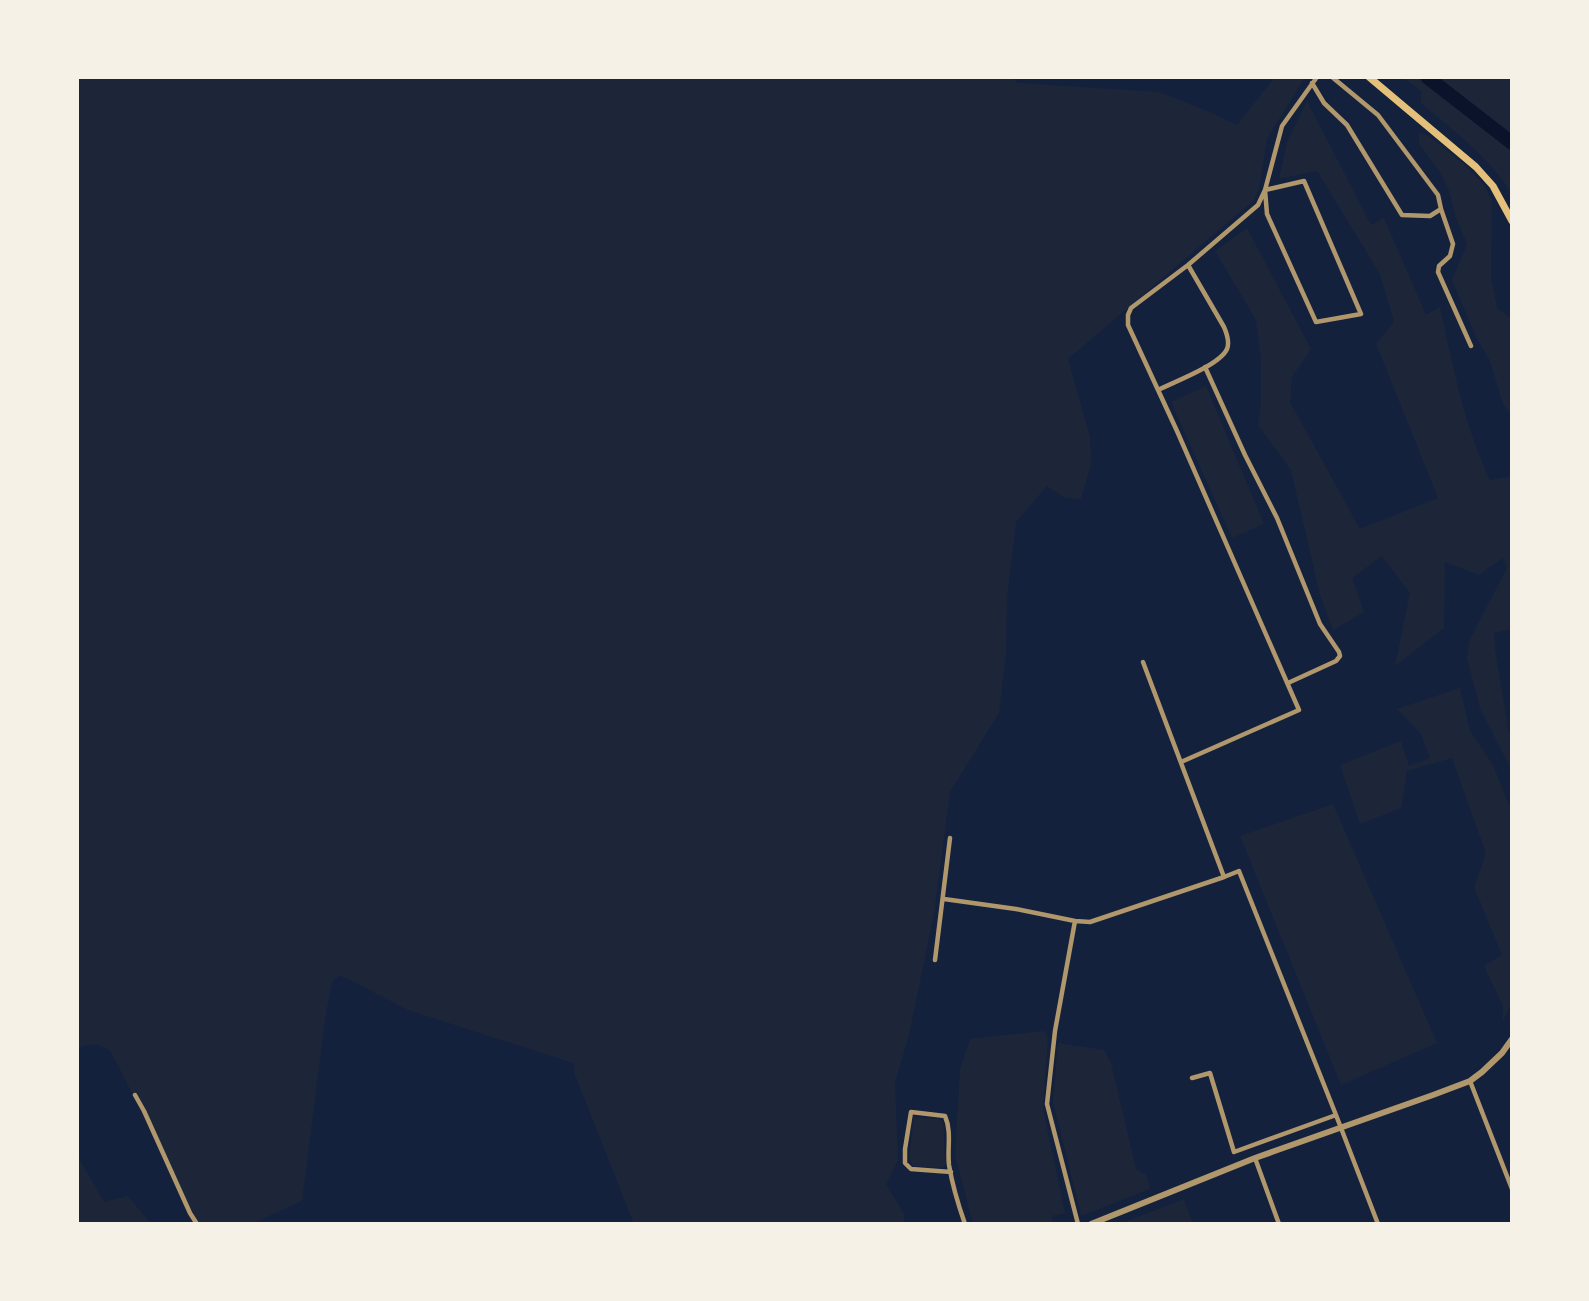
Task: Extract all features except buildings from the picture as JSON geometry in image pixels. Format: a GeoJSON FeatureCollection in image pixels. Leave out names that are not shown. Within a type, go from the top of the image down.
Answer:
{"type":"FeatureCollection","features":[{"type":"Feature","properties":{"kind":"main road"},"geometry":{"type":"LineString","coordinates":[[1369,77],[1476,167],[1493,186],[1512,221]]}},
{"type":"Feature","properties":{"kind":"street"},"geometry":{"type":"LineString","coordinates":[[1181,762],[1299,710],[1128,325],[1128,315],[1144,298],[1188,265],[1258,205],[1265,190],[1282,126],[1317,77]]}},
{"type":"Feature","properties":{"kind":"street"},"geometry":{"type":"LineString","coordinates":[[1332,77],[1378,115],[1438,195],[1453,244],[1450,256],[1439,266],[1438,272],[1471,346]]}},
{"type":"Feature","properties":{"kind":"street"},"geometry":{"type":"LineString","coordinates":[[1312,83],[1324,103],[1347,125],[1402,215],[1430,216],[1441,209]]}},
{"type":"Feature","properties":{"kind":"street"},"geometry":{"type":"LineString","coordinates":[[1304,180],[1361,314],[1316,322],[1267,214],[1265,190],[1304,180]]}},
{"type":"Feature","properties":{"kind":"street"},"geometry":{"type":"LineString","coordinates":[[1158,390],[1220,360],[1228,348],[1224,327],[1188,265]]}},
{"type":"Feature","properties":{"kind":"street"},"geometry":{"type":"LineString","coordinates":[[1205,367],[1277,518],[1320,624],[1339,652],[1340,656],[1336,661],[1288,683]]}},
{"type":"Feature","properties":{"kind":"street"},"geometry":{"type":"LineString","coordinates":[[1143,662],[1224,877]]}},
{"type":"Feature","properties":{"kind":"street"},"geometry":{"type":"LineString","coordinates":[[935,960],[950,838]]}},
{"type":"Feature","properties":{"kind":"street"},"geometry":{"type":"LineString","coordinates":[[944,899],[1090,922],[1239,871],[1378,1224]]}},
{"type":"Feature","properties":{"kind":"street"},"geometry":{"type":"LineString","coordinates":[[1075,921],[1055,1031],[1047,1104],[1078,1224]]}},
{"type":"Feature","properties":{"kind":"street"},"geometry":{"type":"LineString","coordinates":[[1091,1224],[1255,1158],[1470,1081],[1502,1053],[1512,1039]]}},
{"type":"Feature","properties":{"kind":"street"},"geometry":{"type":"LineString","coordinates":[[1192,1079],[1210,1073],[1234,1152],[1336,1115]]}},
{"type":"Feature","properties":{"kind":"street"},"geometry":{"type":"LineString","coordinates":[[1470,1081],[1512,1189]]}},
{"type":"Feature","properties":{"kind":"street"},"geometry":{"type":"LineString","coordinates":[[135,1095],[184,1202],[197,1224]]}},
{"type":"Feature","properties":{"kind":"street"},"geometry":{"type":"LineString","coordinates":[[951,1172],[911,1169],[905,1163],[911,1112],[946,1116],[949,1165],[951,1172],[965,1224]]}},
{"type":"Feature","properties":{"kind":"street"},"geometry":{"type":"LineString","coordinates":[[1255,1158],[1279,1224]]}},
{"type":"Feature","properties":{"kind":"shaded area"},"geometry":{"type":"Polygon","coordinates":[[[77,77],[1011,77],[1018,83],[1159,92],[1237,125],[1275,77],[1305,77],[1267,139],[1259,189],[1254,200],[1068,359],[1090,437],[1091,464],[1081,499],[1065,498],[1047,486],[1016,522],[1007,598],[1006,653],[999,713],[950,792],[934,913],[909,1035],[895,1083],[898,1160],[886,1184],[904,1214],[904,1224],[634,1224],[575,1075],[573,1063],[408,1010],[340,975],[332,982],[325,1019],[302,1201],[251,1224],[199,1224],[110,1050],[94,1044],[77,1048],[77,77]]]}},
{"type":"Feature","properties":{"kind":"shaded area"},"geometry":{"type":"Polygon","coordinates":[[[1402,77],[1512,77],[1512,196],[1483,157],[1421,103],[1421,91],[1402,77]]]}},
{"type":"Feature","properties":{"kind":"shaded area"},"geometry":{"type":"Polygon","coordinates":[[[1307,101],[1371,225],[1384,218],[1426,315],[1440,307],[1466,416],[1490,480],[1512,476],[1512,629],[1494,633],[1512,742],[1512,771],[1480,708],[1467,658],[1470,639],[1507,568],[1503,558],[1479,575],[1445,562],[1444,628],[1395,666],[1410,593],[1382,556],[1352,578],[1364,612],[1333,630],[1320,595],[1291,470],[1258,425],[1261,406],[1261,359],[1256,320],[1215,251],[1247,228],[1311,349],[1292,377],[1290,402],[1360,529],[1438,498],[1376,344],[1394,322],[1380,274],[1317,171],[1279,179],[1287,142],[1307,101]]]}},
{"type":"Feature","properties":{"kind":"shaded area"},"geometry":{"type":"Polygon","coordinates":[[[1419,133],[1427,135],[1464,164],[1484,185],[1492,201],[1491,278],[1497,308],[1512,319],[1512,416],[1503,404],[1490,361],[1475,335],[1452,280],[1467,244],[1449,191],[1440,172],[1419,144],[1419,133]]]}},
{"type":"Feature","properties":{"kind":"shaded area"},"geometry":{"type":"Polygon","coordinates":[[[1206,386],[1264,524],[1232,538],[1171,402],[1206,386]]]}},
{"type":"Feature","properties":{"kind":"shaded area"},"geometry":{"type":"Polygon","coordinates":[[[1460,688],[1470,731],[1493,765],[1512,812],[1512,1001],[1503,1021],[1503,1006],[1484,966],[1502,955],[1474,887],[1486,853],[1452,758],[1407,771],[1401,808],[1360,824],[1340,765],[1401,741],[1409,766],[1430,758],[1421,734],[1397,709],[1460,688]]]}},
{"type":"Feature","properties":{"kind":"shaded area"},"geometry":{"type":"Polygon","coordinates":[[[1333,804],[1437,1043],[1341,1085],[1240,836],[1333,804]]]}},
{"type":"Feature","properties":{"kind":"shaded area"},"geometry":{"type":"Polygon","coordinates":[[[1044,1031],[1048,1039],[1043,1108],[1065,1213],[1052,1216],[1053,1224],[973,1224],[955,1155],[960,1069],[970,1039],[1044,1031]]]}},
{"type":"Feature","properties":{"kind":"shaded area"},"geometry":{"type":"Polygon","coordinates":[[[1058,1043],[1104,1050],[1111,1063],[1136,1169],[1146,1175],[1150,1189],[1081,1216],[1053,1101],[1058,1043]]]}},
{"type":"Feature","properties":{"kind":"shaded area"},"geometry":{"type":"Polygon","coordinates":[[[914,1117],[943,1121],[944,1167],[913,1166],[909,1158],[914,1117]]]}},
{"type":"Feature","properties":{"kind":"shaded area"},"geometry":{"type":"Polygon","coordinates":[[[77,1155],[104,1202],[128,1196],[151,1224],[77,1224],[77,1155]]]}},
{"type":"Feature","properties":{"kind":"shaded area"},"geometry":{"type":"Polygon","coordinates":[[[1184,1199],[1193,1224],[1119,1224],[1184,1199]]]}},
{"type":"Feature","properties":{"kind":"waterway"},"geometry":{"type":"LineString","coordinates":[[1427,77],[1512,143]]}}]}
